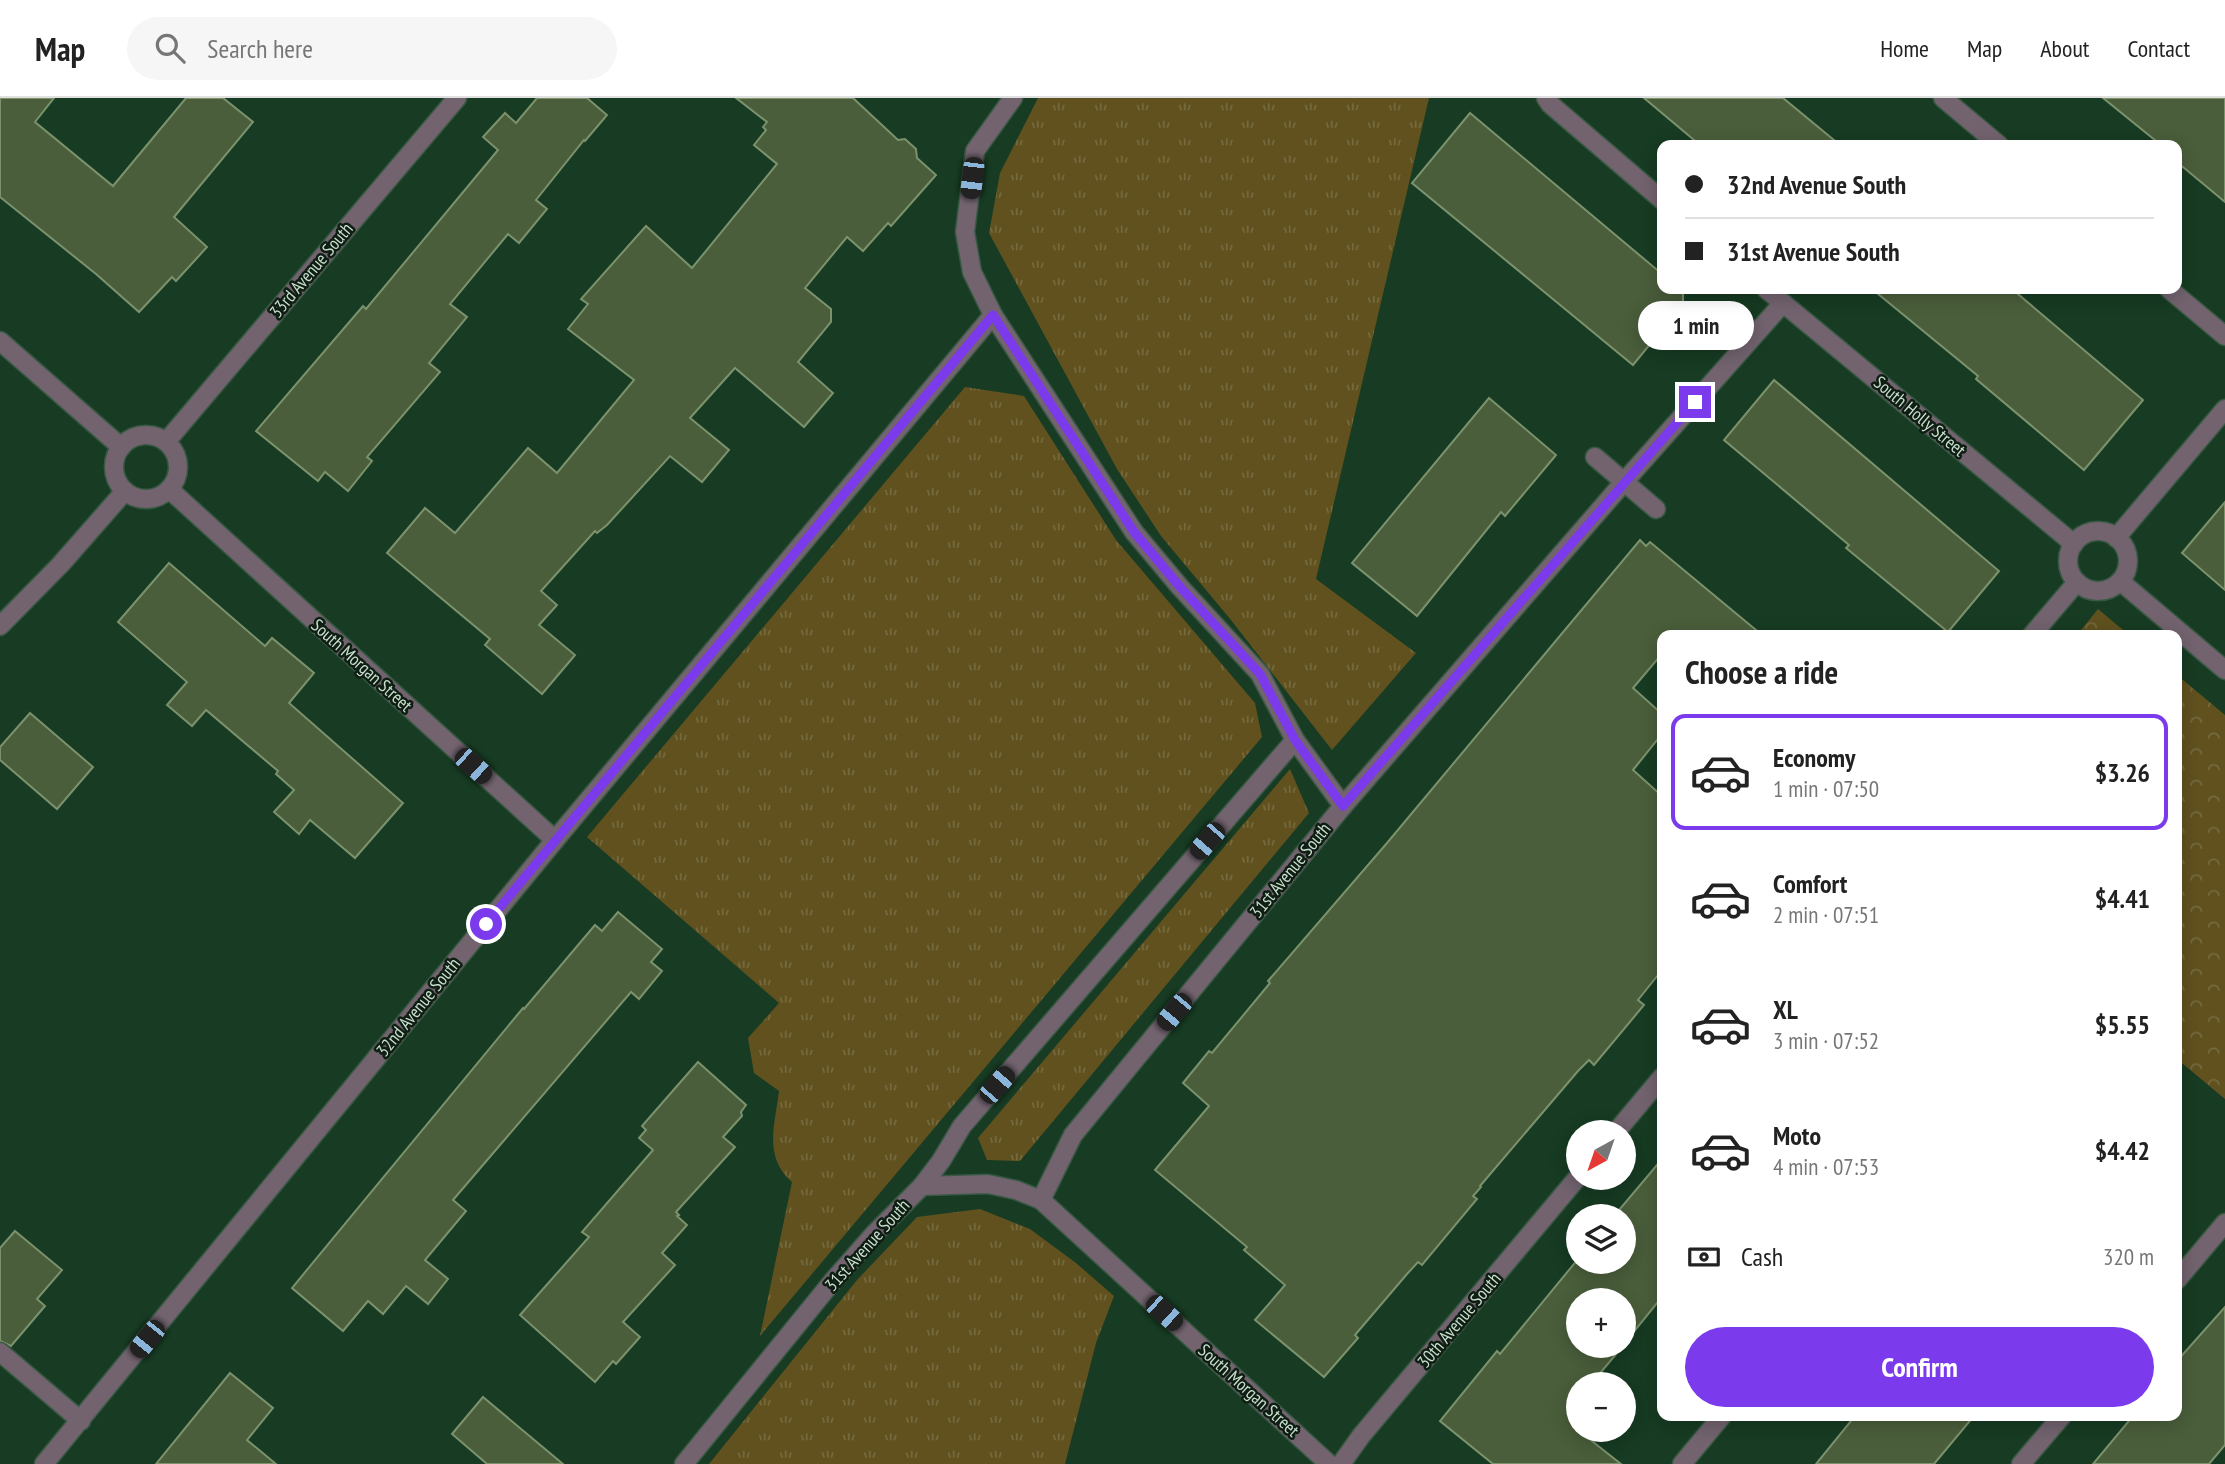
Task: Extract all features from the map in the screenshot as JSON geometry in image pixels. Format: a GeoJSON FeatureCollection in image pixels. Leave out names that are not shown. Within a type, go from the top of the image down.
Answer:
{"type":"FeatureCollection","features":[{"type":"Feature","properties":{"kind":"street","name":"33rd Avenue South"},"geometry":{"type":"LineString","coordinates":[[166,442],[457,98]]}},
{"type":"Feature","properties":{"kind":"street"},"geometry":{"type":"LineString","coordinates":[[1013,98],[975,151],[965,232],[972,272],[993,315],[1134,532],[1260,674],[1295,740],[1343,806]]}},
{"type":"Feature","properties":{"kind":"street"},"geometry":{"type":"LineString","coordinates":[[1546,98],[1657,196]]}},
{"type":"Feature","properties":{"kind":"street"},"geometry":{"type":"LineString","coordinates":[[1943,98],[1993,140]]}},
{"type":"Feature","properties":{"kind":"street","name":"South Holly Street"},"geometry":{"type":"LineString","coordinates":[[1772,294],[2074,544]]}},
{"type":"Feature","properties":{"kind":"street"},"geometry":{"type":"LineString","coordinates":[[2175,294],[2225,336]]}},
{"type":"Feature","properties":{"kind":"street","name":"31st Avenue South"},"geometry":{"type":"LineString","coordinates":[[1041,1200],[1073,1135],[1343,806],[1783,303]]}},
{"type":"Feature","properties":{"kind":"street","name":"32nd Avenue South"},"geometry":{"type":"LineString","coordinates":[[44,1464],[555,840],[993,315]]}},
{"type":"Feature","properties":{"kind":"street"},"geometry":{"type":"LineString","coordinates":[[0,341],[121,447]]}},
{"type":"Feature","properties":{"kind":"street"},"geometry":{"type":"LineString","coordinates":[[2116,538],[2225,409]]}},
{"type":"Feature","properties":{"kind":"street"},"geometry":{"type":"LineString","coordinates":[[144,435],[155,436],[166,442],[177,457],[178,466],[177,477],[169,489],[155,498],[145,499],[134,497],[125,491],[118,482],[114,462],[121,447],[134,437],[144,435]]}},
{"type":"Feature","properties":{"kind":"street"},"geometry":{"type":"LineString","coordinates":[[1595,457],[1656,509]]}},
{"type":"Feature","properties":{"kind":"street","name":"South Morgan Street"},"geometry":{"type":"LineString","coordinates":[[169,489],[555,840]]}},
{"type":"Feature","properties":{"kind":"street"},"geometry":{"type":"LineString","coordinates":[[0,626],[61,564],[125,491]]}},
{"type":"Feature","properties":{"kind":"street"},"geometry":{"type":"LineString","coordinates":[[2094,532],[2104,532],[2116,538],[2125,550],[2127,559],[2127,569],[2120,581],[2108,590],[2098,592],[2077,582],[2069,568],[2068,558],[2074,544],[2085,534],[2094,532]]}},
{"type":"Feature","properties":{"kind":"street"},"geometry":{"type":"LineString","coordinates":[[2120,581],[2178,630]]}},
{"type":"Feature","properties":{"kind":"street"},"geometry":{"type":"LineString","coordinates":[[2036,630],[2077,582]]}},
{"type":"Feature","properties":{"kind":"street"},"geometry":{"type":"LineString","coordinates":[[2182,634],[2225,670]]}},
{"type":"Feature","properties":{"kind":"street","name":"31st Avenue South"},"geometry":{"type":"LineString","coordinates":[[684,1464],[832,1282],[875,1233],[922,1186],[962,1126],[1295,740]]}},
{"type":"Feature","properties":{"kind":"street"},"geometry":{"type":"LineString","coordinates":[[1626,1120],[1657,1083]]}},
{"type":"Feature","properties":{"kind":"street","name":"South Morgan Street"},"geometry":{"type":"LineString","coordinates":[[922,1186],[988,1184],[1016,1190],[1041,1200],[1329,1464]]}},
{"type":"Feature","properties":{"kind":"street","name":"30th Avenue South"},"geometry":{"type":"LineString","coordinates":[[1341,1464],[1360,1436],[1567,1190]]}},
{"type":"Feature","properties":{"kind":"street"},"geometry":{"type":"LineString","coordinates":[[2182,1274],[2225,1223]]}},
{"type":"Feature","properties":{"kind":"street"},"geometry":{"type":"LineString","coordinates":[[0,1352],[80,1421]]}},
{"type":"Feature","properties":{"kind":"street"},"geometry":{"type":"LineString","coordinates":[[1682,1464],[1718,1421]]}},
{"type":"Feature","properties":{"kind":"street"},"geometry":{"type":"LineString","coordinates":[[2021,1464],[2058,1421]]}},
{"type":"Feature","properties":{"kind":"green space"},"geometry":{"type":"Polygon","coordinates":[[[1038,98],[1429,98],[1316,579],[1416,653],[1332,750],[1231,620],[1161,536],[1117,469],[989,233],[1000,173],[1038,98]]]}},
{"type":"Feature","properties":{"kind":"green space"},"geometry":{"type":"Polygon","coordinates":[[[965,387],[1024,396],[1116,540],[1255,703],[1262,737],[760,1336],[792,1182],[777,1162],[774,1151],[779,1091],[754,1073],[748,1038],[779,1003],[587,837],[965,387]]]}},
{"type":"Feature","properties":{"kind":"green space"},"geometry":{"type":"Polygon","coordinates":[[[2098,609],[2123,630],[2081,630],[2098,609]]]}},
{"type":"Feature","properties":{"kind":"green space"},"geometry":{"type":"Polygon","coordinates":[[[2182,679],[2225,715],[2225,1099],[2182,1063],[2182,679]]]}},
{"type":"Feature","properties":{"kind":"green space"},"geometry":{"type":"Polygon","coordinates":[[[1290,769],[1309,813],[1020,1161],[987,1160],[978,1138],[1290,769]]]}},
{"type":"Feature","properties":{"kind":"green space"},"geometry":{"type":"Polygon","coordinates":[[[980,1209],[1030,1229],[1076,1263],[1114,1296],[1096,1343],[1065,1464],[709,1464],[857,1280],[917,1217],[980,1209]]]}},
{"type":"Feature","properties":{"kind":"building"},"geometry":{"type":"Polygon","coordinates":[[[0,98],[54,98],[35,122],[113,186],[186,98],[223,98],[253,122],[174,217],[207,247],[176,281],[172,277],[139,312],[0,197],[0,98]]]}},
{"type":"Feature","properties":{"kind":"building"},"geometry":{"type":"Polygon","coordinates":[[[537,98],[587,98],[607,115],[536,200],[547,209],[519,243],[508,234],[450,304],[467,317],[429,363],[440,372],[367,457],[372,461],[348,491],[325,472],[318,481],[256,431],[363,306],[366,309],[498,150],[483,137],[505,113],[516,123],[537,98]]]}},
{"type":"Feature","properties":{"kind":"building"},"geometry":{"type":"Polygon","coordinates":[[[736,98],[853,98],[898,140],[905,139],[916,149],[917,158],[936,175],[891,226],[888,223],[863,251],[847,237],[805,288],[831,309],[831,322],[798,362],[833,393],[804,427],[735,368],[690,418],[729,450],[702,482],[670,456],[607,525],[597,533],[595,531],[541,591],[557,605],[539,625],[575,655],[542,694],[485,645],[490,639],[387,553],[425,508],[455,533],[528,448],[557,473],[634,380],[568,329],[588,304],[581,299],[646,226],[692,268],[777,164],[754,145],[766,130],[763,127],[767,122],[736,98]]]}},
{"type":"Feature","properties":{"kind":"building"},"geometry":{"type":"Polygon","coordinates":[[[1644,98],[1783,98],[1834,140],[1694,140],[1644,98]]]}},
{"type":"Feature","properties":{"kind":"building"},"geometry":{"type":"Polygon","coordinates":[[[2103,98],[2225,98],[2225,202],[2182,166],[2182,140],[2155,140],[2103,98]]]}},
{"type":"Feature","properties":{"kind":"building"},"geometry":{"type":"Polygon","coordinates":[[[1470,113],[1657,270],[1657,294],[1683,294],[1683,304],[1633,365],[1412,183],[1470,113]]]}},
{"type":"Feature","properties":{"kind":"building"},"geometry":{"type":"Polygon","coordinates":[[[1878,294],[2018,294],[2143,400],[2084,470],[1976,379],[1978,376],[1878,294]]]}},
{"type":"Feature","properties":{"kind":"building"},"geometry":{"type":"Polygon","coordinates":[[[1774,380],[1999,571],[1950,630],[1946,630],[1846,548],[1849,545],[1724,440],[1774,380]]]}},
{"type":"Feature","properties":{"kind":"building"},"geometry":{"type":"Polygon","coordinates":[[[1489,398],[1556,455],[1505,516],[1501,512],[1417,616],[1352,563],[1489,398]]]}},
{"type":"Feature","properties":{"kind":"building"},"geometry":{"type":"Polygon","coordinates":[[[2225,502],[2225,590],[2182,553],[2225,502]]]}},
{"type":"Feature","properties":{"kind":"building"},"geometry":{"type":"Polygon","coordinates":[[[1640,540],[1646,546],[1650,542],[1756,630],[1657,630],[1657,660],[1633,688],[1657,710],[1657,740],[1633,770],[1657,792],[1657,976],[1638,1000],[1644,1005],[1594,1065],[1589,1060],[1578,1071],[1480,1186],[1473,1196],[1477,1199],[1422,1265],[1418,1262],[1407,1274],[1355,1335],[1358,1338],[1324,1377],[1255,1320],[1285,1285],[1244,1250],[1247,1247],[1155,1170],[1209,1106],[1183,1083],[1209,1051],[1212,1053],[1270,983],[1268,981],[1640,540]]]}},
{"type":"Feature","properties":{"kind":"building"},"geometry":{"type":"Polygon","coordinates":[[[169,563],[265,646],[272,638],[314,673],[289,703],[403,803],[355,858],[310,820],[299,834],[274,812],[294,790],[276,774],[278,771],[206,710],[192,726],[167,705],[187,682],[118,622],[169,563]]]}},
{"type":"Feature","properties":{"kind":"building"},"geometry":{"type":"Polygon","coordinates":[[[30,713],[93,767],[57,809],[0,760],[0,747],[30,713]]]}},
{"type":"Feature","properties":{"kind":"building"},"geometry":{"type":"Polygon","coordinates":[[[618,912],[662,949],[651,962],[662,971],[639,999],[631,992],[453,1200],[466,1211],[425,1260],[448,1279],[428,1304],[406,1286],[383,1314],[368,1301],[343,1331],[292,1288],[523,1008],[595,925],[602,931],[618,912]]]}},
{"type":"Feature","properties":{"kind":"building"},"geometry":{"type":"Polygon","coordinates":[[[698,1062],[746,1105],[741,1112],[742,1116],[723,1137],[735,1147],[676,1212],[687,1225],[662,1253],[675,1265],[623,1322],[640,1337],[616,1364],[613,1361],[595,1382],[520,1315],[589,1237],[582,1232],[653,1150],[639,1138],[646,1130],[642,1126],[698,1062]]]}},
{"type":"Feature","properties":{"kind":"building"},"geometry":{"type":"Polygon","coordinates":[[[1657,1165],[1657,1303],[1636,1329],[1636,1288],[1566,1288],[1566,1358],[1613,1358],[1601,1372],[1566,1372],[1566,1442],[1593,1442],[1621,1464],[1493,1464],[1440,1421],[1497,1351],[1500,1354],[1566,1274],[1636,1274],[1636,1204],[1624,1204],[1657,1165]]]}},
{"type":"Feature","properties":{"kind":"building"},"geometry":{"type":"Polygon","coordinates":[[[15,1231],[62,1270],[37,1299],[45,1306],[11,1346],[0,1341],[0,1248],[15,1231]]]}},
{"type":"Feature","properties":{"kind":"building"},"geometry":{"type":"Polygon","coordinates":[[[2225,1307],[2225,1445],[2209,1464],[2093,1464],[2129,1421],[2182,1421],[2182,1355],[2225,1307]]]}},
{"type":"Feature","properties":{"kind":"building"},"geometry":{"type":"Polygon","coordinates":[[[230,1373],[273,1408],[247,1440],[276,1464],[156,1464],[230,1373]]]}},
{"type":"Feature","properties":{"kind":"building"},"geometry":{"type":"Polygon","coordinates":[[[483,1397],[563,1464],[487,1464],[452,1434],[483,1397]]]}},
{"type":"Feature","properties":{"kind":"building"},"geometry":{"type":"Polygon","coordinates":[[[1851,1421],[1970,1421],[1934,1464],[1816,1464],[1851,1421]]]}},
{"type":"Feature","properties":{"kind":"route"},"geometry":{"type":"LineString","coordinates":[[486,924],[993,315],[1134,532],[1260,674],[1295,740],[1343,806],[1695,402]]}}]}
